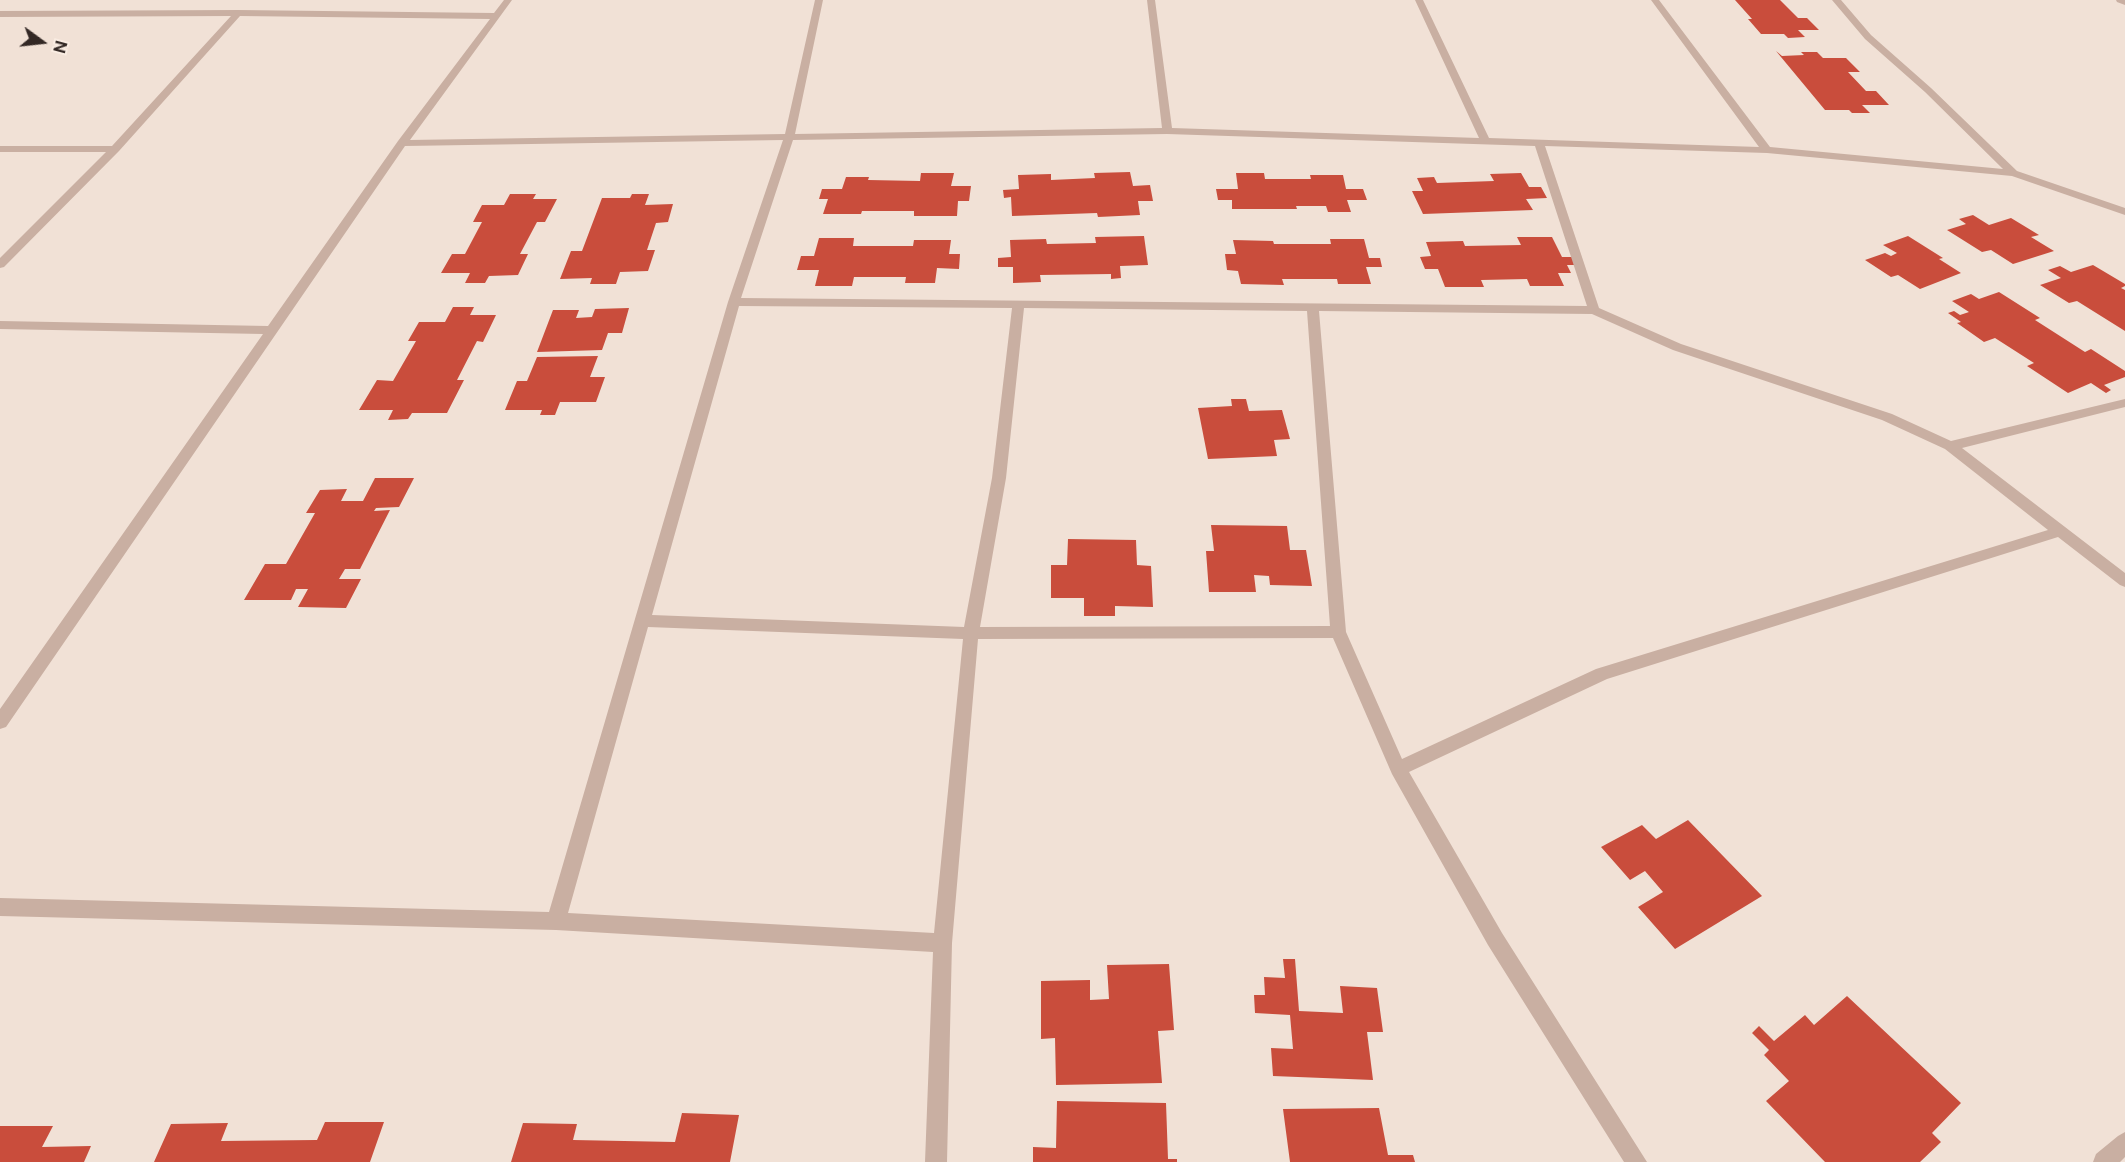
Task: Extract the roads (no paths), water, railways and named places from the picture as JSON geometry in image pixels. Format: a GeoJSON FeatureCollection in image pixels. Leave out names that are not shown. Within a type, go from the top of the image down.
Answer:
{"type":"FeatureCollection","features":[{"type":"Feature","properties":{"kind":"street"},"geometry":{"type":"LineString","coordinates":[[0,723],[402,142],[507,0]]}},
{"type":"Feature","properties":{"kind":"street"},"geometry":{"type":"LineString","coordinates":[[556,921],[734,302],[789,138],[819,0]]}},
{"type":"Feature","properties":{"kind":"street"},"geometry":{"type":"LineString","coordinates":[[1151,0],[1167,131]]}},
{"type":"Feature","properties":{"kind":"street"},"geometry":{"type":"LineString","coordinates":[[1419,0],[1485,140]]}},
{"type":"Feature","properties":{"kind":"street"},"geometry":{"type":"LineString","coordinates":[[1655,0],[1767,150]]}},
{"type":"Feature","properties":{"kind":"street"},"geometry":{"type":"LineString","coordinates":[[1836,0],[1868,37],[1928,90],[2013,173]]}},
{"type":"Feature","properties":{"kind":"street"},"geometry":{"type":"LineString","coordinates":[[2120,0],[2125,2]]}},
{"type":"Feature","properties":{"kind":"street"},"geometry":{"type":"LineString","coordinates":[[0,14],[238,13],[496,16]]}},
{"type":"Feature","properties":{"kind":"street"},"geometry":{"type":"LineString","coordinates":[[0,265],[115,149],[238,13]]}},
{"type":"Feature","properties":{"kind":"street"},"geometry":{"type":"LineString","coordinates":[[402,142],[1167,131],[1767,150],[2013,173],[2125,212]]}},
{"type":"Feature","properties":{"kind":"street"},"geometry":{"type":"LineString","coordinates":[[1539,142],[1594,310]]}},
{"type":"Feature","properties":{"kind":"street"},"geometry":{"type":"LineString","coordinates":[[0,149],[115,149]]}},
{"type":"Feature","properties":{"kind":"street"},"geometry":{"type":"LineString","coordinates":[[734,302],[1594,310],[1686,350],[1887,417],[1950,446],[2058,532],[2125,581]]}},
{"type":"Feature","properties":{"kind":"street"},"geometry":{"type":"LineString","coordinates":[[936,1162],[943,943],[971,633],[999,478],[1018,305]]}},
{"type":"Feature","properties":{"kind":"street"},"geometry":{"type":"LineString","coordinates":[[1313,308],[1338,632],[1398,769],[1495,939],[1636,1162]]}},
{"type":"Feature","properties":{"kind":"street"},"geometry":{"type":"LineString","coordinates":[[0,325],[273,330]]}},
{"type":"Feature","properties":{"kind":"street"},"geometry":{"type":"LineString","coordinates":[[1950,446],[2125,403]]}},
{"type":"Feature","properties":{"kind":"street"},"geometry":{"type":"LineString","coordinates":[[1398,769],[1602,674],[2058,532]]}},
{"type":"Feature","properties":{"kind":"street"},"geometry":{"type":"LineString","coordinates":[[643,621],[971,633],[1338,632]]}},
{"type":"Feature","properties":{"kind":"street"},"geometry":{"type":"LineString","coordinates":[[0,907],[556,921],[943,943]]}},
{"type":"Feature","properties":{"kind":"street"},"geometry":{"type":"LineString","coordinates":[[2104,1162],[2125,1143]]}}]}
